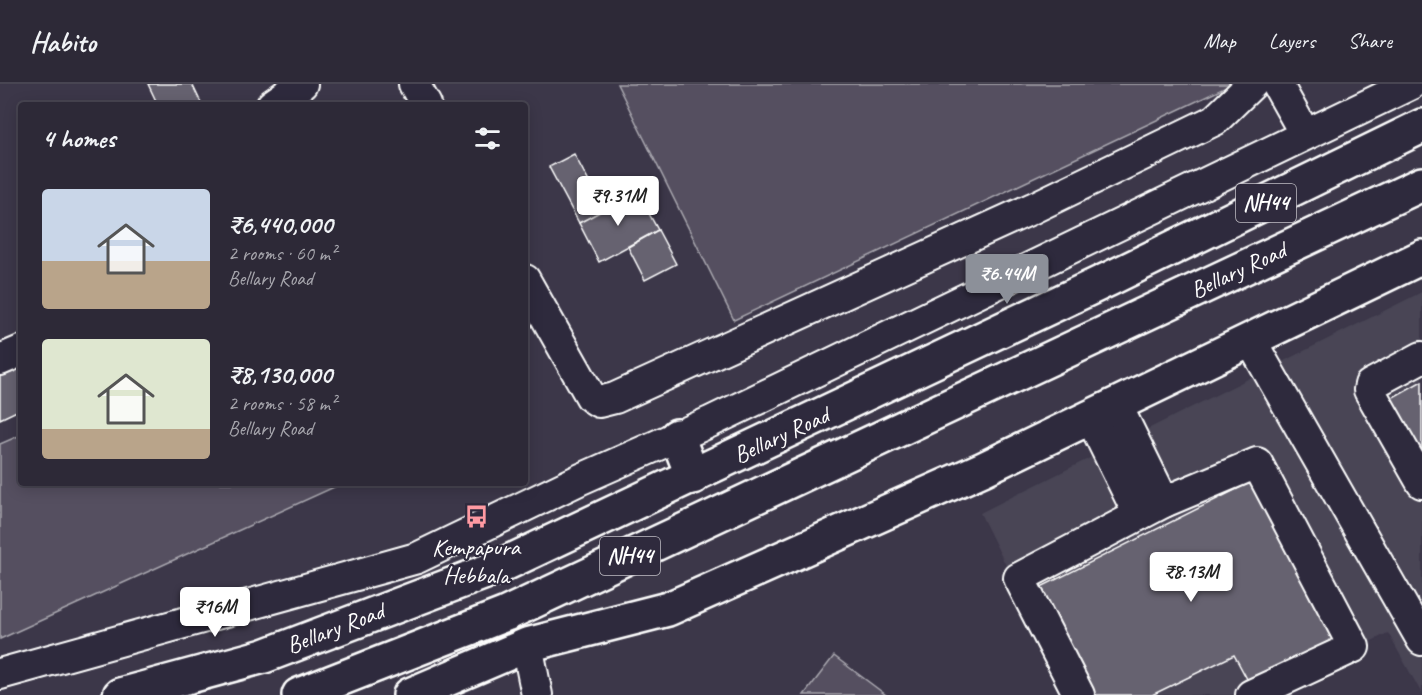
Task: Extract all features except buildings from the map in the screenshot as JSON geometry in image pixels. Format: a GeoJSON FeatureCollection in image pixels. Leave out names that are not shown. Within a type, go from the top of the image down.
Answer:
{"type":"FeatureCollection","features":[{"type":"Feature","properties":{"kind":"highway","name":"Bellary Road"},"geometry":{"type":"LineString","coordinates":[[120,695],[264,656],[496,568],[1109,279],[1422,126]]}},
{"type":"Feature","properties":{"kind":"highway","name":"Bellary Road"},"geometry":{"type":"LineString","coordinates":[[299,695],[506,614],[1422,184]]}},
{"type":"Feature","properties":{"kind":"highway"},"geometry":{"type":"LineString","coordinates":[[410,695],[527,645],[668,609],[983,469],[1259,336],[1419,267]]}},
{"type":"Feature","properties":{"kind":"highway"},"geometry":{"type":"LineString","coordinates":[[677,436],[693,477]]}},
{"type":"Feature","properties":{"kind":"street"},"geometry":{"type":"LineString","coordinates":[[276,102],[302,84]]}},
{"type":"Feature","properties":{"kind":"street"},"geometry":{"type":"LineString","coordinates":[[414,84],[424,102]]}},
{"type":"Feature","properties":{"kind":"street"},"geometry":{"type":"LineString","coordinates":[[528,285],[591,397],[599,402],[615,398],[1022,213],[1215,120],[1252,84]]}},
{"type":"Feature","properties":{"kind":"street"},"geometry":{"type":"LineString","coordinates":[[1277,84],[1305,134]]}},
{"type":"Feature","properties":{"kind":"street"},"geometry":{"type":"LineString","coordinates":[[0,674],[417,558],[1411,84]]}},
{"type":"Feature","properties":{"kind":"street"},"geometry":{"type":"LineString","coordinates":[[1259,336],[1422,605]]}},
{"type":"Feature","properties":{"kind":"street"},"geometry":{"type":"LineString","coordinates":[[1259,336],[1422,640]]}},
{"type":"Feature","properties":{"kind":"street"},"geometry":{"type":"LineString","coordinates":[[0,360],[18,352]]}},
{"type":"Feature","properties":{"kind":"street"},"geometry":{"type":"LineString","coordinates":[[1422,357],[1370,385],[1369,390],[1422,483]]}},
{"type":"Feature","properties":{"kind":"street"},"geometry":{"type":"LineString","coordinates":[[1103,410],[1152,509]]}},
{"type":"Feature","properties":{"kind":"street"},"geometry":{"type":"LineString","coordinates":[[1079,695],[1019,578],[1152,509],[1257,463],[1354,647],[1251,695]]}},
{"type":"Feature","properties":{"kind":"street"},"geometry":{"type":"LineString","coordinates":[[527,645],[537,695]]}},
{"type":"Feature","properties":{"kind":"shaded area"},"geometry":{"type":"Polygon","coordinates":[[[617,84],[1233,84],[734,320],[617,84]]]}},
{"type":"Feature","properties":{"kind":"shaded area"},"geometry":{"type":"Polygon","coordinates":[[[1422,292],[1422,694],[1388,633],[1261,695],[1070,695],[980,513],[1422,292]]]}},
{"type":"Feature","properties":{"kind":"shaded area"},"geometry":{"type":"Polygon","coordinates":[[[18,436],[18,486],[336,486],[0,639],[0,444],[18,436]]]}},
{"type":"Feature","properties":{"kind":"shaded area"},"geometry":{"type":"Polygon","coordinates":[[[834,656],[886,695],[804,695],[834,656]]]}},
{"type":"Feature","properties":{"kind":"place","name":"Kempapura Hebbala"},"geometry":{"type":"Point","coordinates":[476,517]}}]}
